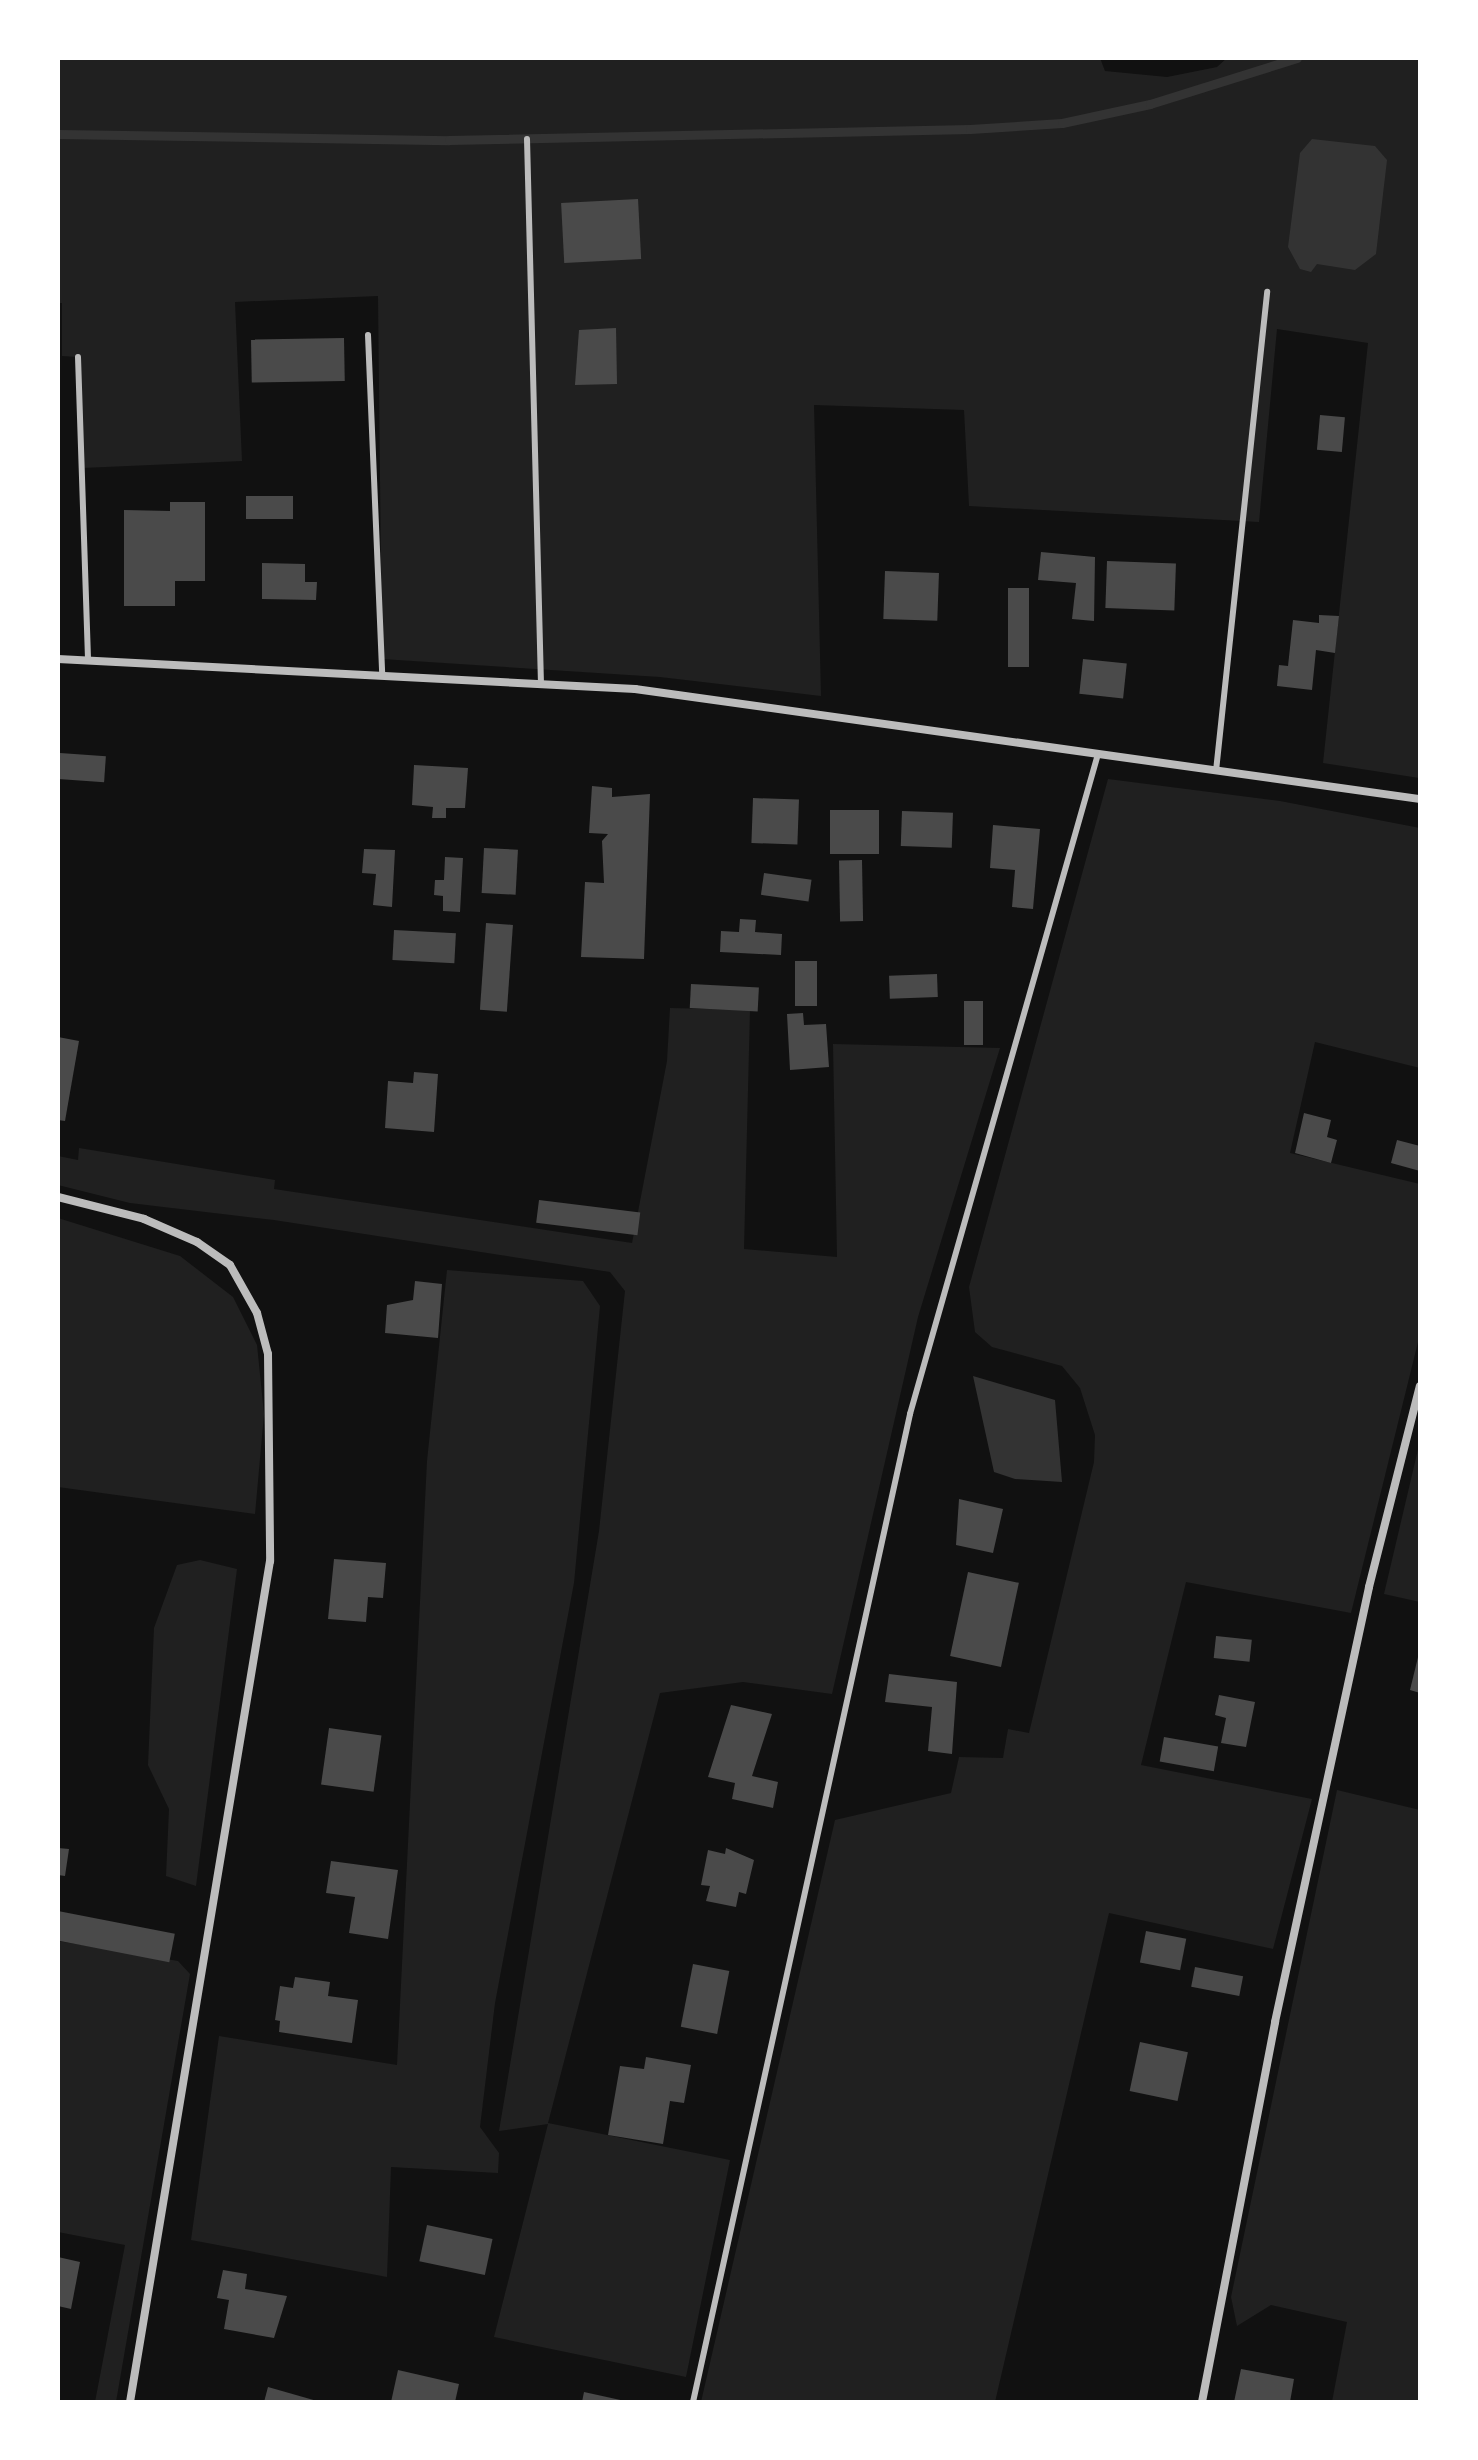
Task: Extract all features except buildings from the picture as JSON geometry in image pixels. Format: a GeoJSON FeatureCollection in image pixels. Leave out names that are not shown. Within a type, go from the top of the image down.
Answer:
{"type":"FeatureCollection","features":[{"type":"Feature","properties":{"kind":"street"},"geometry":{"type":"LineString","coordinates":[[58,659],[635,689],[1420,799]]}},
{"type":"Feature","properties":{"kind":"street"},"geometry":{"type":"LineString","coordinates":[[58,1197],[144,1219],[197,1242],[230,1265],[257,1313],[268,1354],[270,1561],[130,2402]]}},
{"type":"Feature","properties":{"kind":"street"},"geometry":{"type":"LineString","coordinates":[[1202,2402],[1282,1991],[1369,1587],[1420,1386]]}},
{"type":"Feature","properties":{"kind":"lane"},"geometry":{"type":"LineString","coordinates":[[527,139],[541,683]]}},
{"type":"Feature","properties":{"kind":"lane"},"geometry":{"type":"LineString","coordinates":[[1216,771],[1267,292]]}},
{"type":"Feature","properties":{"kind":"lane"},"geometry":{"type":"LineString","coordinates":[[368,335],[382,674]]}},
{"type":"Feature","properties":{"kind":"lane"},"geometry":{"type":"LineString","coordinates":[[78,357],[88,661]]}},
{"type":"Feature","properties":{"kind":"lane"},"geometry":{"type":"LineString","coordinates":[[693,2402],[910,1414],[1098,754]]}},
{"type":"Feature","properties":{"kind":"shaded area"},"geometry":{"type":"Polygon","coordinates":[[[58,58],[1100,58],[1105,71],[1167,77],[1217,67],[1227,58],[1420,58],[1419,778],[1323,763],[1368,343],[1277,329],[1259,522],[969,506],[964,410],[814,405],[821,696],[660,677],[382,659],[378,296],[235,302],[242,461],[82,468],[77,357],[62,356],[62,303],[58,303],[58,58]]]}},
{"type":"Feature","properties":{"kind":"shaded area"},"geometry":{"type":"Polygon","coordinates":[[[1312,139],[1375,146],[1387,160],[1376,254],[1355,270],[1317,264],[1311,272],[1300,269],[1288,247],[1300,153],[1312,139]]]}},
{"type":"Feature","properties":{"kind":"shaded area"},"geometry":{"type":"Polygon","coordinates":[[[1108,779],[1280,801],[1420,828],[1420,1068],[1315,1042],[1290,1153],[1420,1184],[1420,1334],[1351,1613],[1186,1582],[1141,1765],[1312,1799],[1273,1949],[1109,1913],[995,2402],[701,2402],[835,1820],[951,1793],[959,1757],[1003,1758],[1008,1729],[1029,1733],[1094,1462],[1095,1435],[1080,1388],[1062,1366],[992,1347],[975,1332],[969,1287],[1108,779]]]}},
{"type":"Feature","properties":{"kind":"shaded area"},"geometry":{"type":"Polygon","coordinates":[[[670,1008],[750,1010],[744,1249],[837,1257],[833,1044],[1000,1048],[918,1317],[832,1694],[743,1682],[660,1693],[548,2123],[730,2160],[686,2377],[494,2337],[548,2124],[499,2131],[599,1531],[625,1291],[610,1272],[274,1220],[130,1203],[58,1185],[58,1156],[78,1160],[79,1148],[275,1180],[274,1189],[632,1243],[667,1061],[670,1008]]]}},
{"type":"Feature","properties":{"kind":"shaded area"},"geometry":{"type":"Polygon","coordinates":[[[58,1218],[180,1256],[233,1297],[257,1345],[264,1414],[255,1514],[58,1487],[58,1218]]]}},
{"type":"Feature","properties":{"kind":"shaded area"},"geometry":{"type":"Polygon","coordinates":[[[447,1270],[583,1281],[600,1306],[574,1583],[495,2003],[480,2127],[499,2153],[498,2173],[391,2167],[387,2277],[191,2240],[219,2036],[397,2065],[427,1461],[447,1270]]]}},
{"type":"Feature","properties":{"kind":"shaded area"},"geometry":{"type":"Polygon","coordinates":[[[973,1376],[1055,1400],[1062,1482],[1015,1479],[994,1472],[973,1376]]]}},
{"type":"Feature","properties":{"kind":"shaded area"},"geometry":{"type":"Polygon","coordinates":[[[1420,1441],[1420,1602],[1384,1594],[1420,1441]]]}},
{"type":"Feature","properties":{"kind":"shaded area"},"geometry":{"type":"Polygon","coordinates":[[[200,1560],[237,1569],[196,1886],[166,1876],[169,1809],[148,1765],[154,1628],[177,1565],[200,1560]]]}},
{"type":"Feature","properties":{"kind":"shaded area"},"geometry":{"type":"Polygon","coordinates":[[[1337,1790],[1420,1810],[1420,2402],[1332,2402],[1347,2322],[1271,2305],[1237,2326],[1231,2297],[1337,1790]]]}},
{"type":"Feature","properties":{"kind":"shaded area"},"geometry":{"type":"Polygon","coordinates":[[[58,1941],[178,1961],[190,1974],[116,2402],[95,2402],[125,2245],[58,2232],[58,1941]]]}},
{"type":"Feature","properties":{"kind":"waterway"},"geometry":{"type":"LineString","coordinates":[[58,134],[449,140],[970,129],[1062,123],[1150,104],[1297,58]]}}]}
